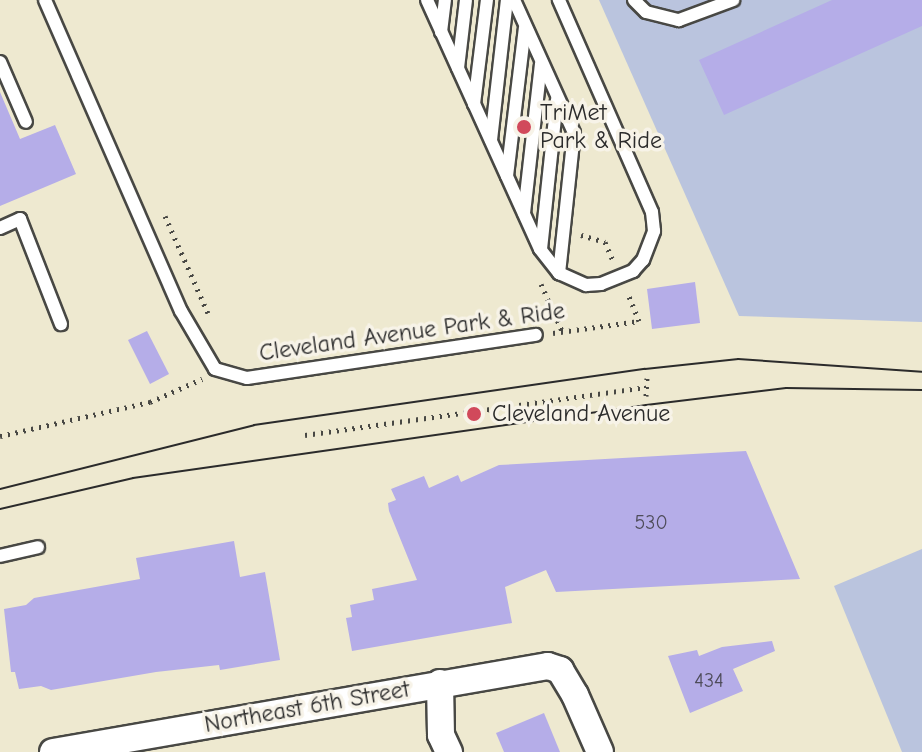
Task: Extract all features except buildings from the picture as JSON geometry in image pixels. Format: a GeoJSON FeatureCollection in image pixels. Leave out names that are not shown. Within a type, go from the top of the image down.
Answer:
{"type":"FeatureCollection","features":[{"type":"Feature","properties":{"kind":"street","name":"Northeast 6th Street"},"geometry":{"type":"LineString","coordinates":[[53,752],[542,666],[560,670],[600,752]]}},
{"type":"Feature","properties":{"kind":"street"},"geometry":{"type":"LineString","coordinates":[[440,683],[441,735],[449,752]]}},
{"type":"Feature","properties":{"kind":"lane","name":"Cleveland Avenue Park & Ride"},"geometry":{"type":"LineString","coordinates":[[45,0],[79,87],[206,356],[229,376],[293,371],[536,335]]}},
{"type":"Feature","properties":{"kind":"lane"},"geometry":{"type":"LineString","coordinates":[[427,0],[540,249],[559,273],[586,285],[621,278],[643,260],[654,231],[646,193],[559,0]]}},
{"type":"Feature","properties":{"kind":"lane"},"geometry":{"type":"LineString","coordinates":[[441,32],[445,0]]}},
{"type":"Feature","properties":{"kind":"lane"},"geometry":{"type":"LineString","coordinates":[[458,68],[466,0]]}},
{"type":"Feature","properties":{"kind":"lane"},"geometry":{"type":"LineString","coordinates":[[474,104],[487,0]]}},
{"type":"Feature","properties":{"kind":"lane"},"geometry":{"type":"LineString","coordinates":[[491,140],[507,0]]}},
{"type":"Feature","properties":{"kind":"lane"},"geometry":{"type":"LineString","coordinates":[[514,0],[574,133],[559,273]]}},
{"type":"Feature","properties":{"kind":"lane"},"geometry":{"type":"LineString","coordinates":[[634,0],[646,12],[679,20],[733,0]]}},
{"type":"Feature","properties":{"kind":"lane"},"geometry":{"type":"LineString","coordinates":[[507,177],[525,25]]}},
{"type":"Feature","properties":{"kind":"lane"},"geometry":{"type":"LineString","coordinates":[[524,213],[541,61]]}},
{"type":"Feature","properties":{"kind":"lane"},"geometry":{"type":"LineString","coordinates":[[0,62],[26,122]]}},
{"type":"Feature","properties":{"kind":"lane"},"geometry":{"type":"LineString","coordinates":[[540,249],[558,97]]}},
{"type":"Feature","properties":{"kind":"lane"},"geometry":{"type":"LineString","coordinates":[[0,228],[20,219],[61,324]]}},
{"type":"Feature","properties":{"kind":"lane"},"geometry":{"type":"LineString","coordinates":[[0,556],[38,547]]}},
{"type":"Feature","properties":{"kind":"path"},"geometry":{"type":"LineString","coordinates":[[159,203],[211,320]]}},
{"type":"Feature","properties":{"kind":"path","name":"Cleveland Avenue Park & Ride"},"geometry":{"type":"LineString","coordinates":[[536,335],[639,321]]}},
{"type":"Feature","properties":{"kind":"path"},"geometry":{"type":"LineString","coordinates":[[0,436],[150,402],[209,376]]}},
{"type":"Feature","properties":{"kind":"path"},"geometry":{"type":"LineString","coordinates":[[646,396],[647,378]]}},
{"type":"Feature","properties":{"kind":"path"},"geometry":{"type":"LineString","coordinates":[[305,435],[646,387]]}},
{"type":"Feature","properties":{"kind":"shaded area"},"geometry":{"type":"Polygon","coordinates":[[[599,0],[922,0],[922,322],[739,316],[599,0]]]}},
{"type":"Feature","properties":{"kind":"shaded area"},"geometry":{"type":"Polygon","coordinates":[[[922,549],[922,752],[902,752],[834,586],[922,549]]]}},
{"type":"Feature","properties":{"kind":"tram line"},"geometry":{"type":"LineString","coordinates":[[0,489],[254,425],[645,369],[738,359],[922,372]]}},
{"type":"Feature","properties":{"kind":"tram line"},"geometry":{"type":"LineString","coordinates":[[0,509],[133,478],[646,405],[786,388],[922,390]]}},
{"type":"Feature","properties":{"kind":"place","name":"TriMet Park & Ride"},"geometry":{"type":"Point","coordinates":[524,127]}},
{"type":"Feature","properties":{"kind":"place","name":"Cleveland Avenue"},"geometry":{"type":"Point","coordinates":[474,414]}}]}
